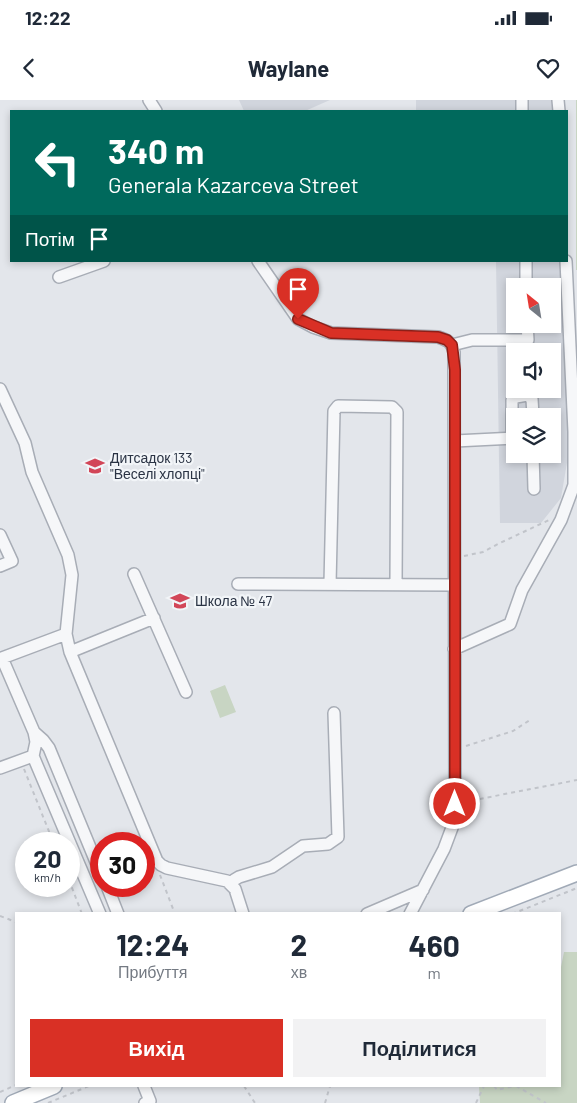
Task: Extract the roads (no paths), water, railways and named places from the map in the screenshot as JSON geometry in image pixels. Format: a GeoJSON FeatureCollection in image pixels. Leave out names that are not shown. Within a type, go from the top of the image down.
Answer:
{"type":"FeatureCollection","features":[{"type":"Feature","properties":{"kind":"main road"},"geometry":{"type":"LineString","coordinates":[[476,912],[577,873]]}},
{"type":"Feature","properties":{"kind":"main road"},"geometry":{"type":"LineString","coordinates":[[13,1103],[52,1087]]}},
{"type":"Feature","properties":{"kind":"street"},"geometry":{"type":"LineString","coordinates":[[59,277],[101,262]]}},
{"type":"Feature","properties":{"kind":"street"},"geometry":{"type":"LineString","coordinates":[[259,262],[298,319],[313,327],[331,333],[438,337],[450,342],[472,340],[506,344]]}},
{"type":"Feature","properties":{"kind":"street"},"geometry":{"type":"LineString","coordinates":[[526,262],[526,278]]}},
{"type":"Feature","properties":{"kind":"street"},"geometry":{"type":"LineString","coordinates":[[454,649],[510,624],[522,590],[561,520],[574,485],[574,432],[566,262]]}},
{"type":"Feature","properties":{"kind":"street"},"geometry":{"type":"LineString","coordinates":[[411,912],[449,837],[455,804],[455,370],[450,342]]}},
{"type":"Feature","properties":{"kind":"street"},"geometry":{"type":"LineString","coordinates":[[0,389],[25,443],[32,472],[68,555],[72,575],[66,634],[70,652],[157,860],[167,868],[227,880],[232,884],[242,912]]}},
{"type":"Feature","properties":{"kind":"street"},"geometry":{"type":"LineString","coordinates":[[512,408],[512,400],[516,397],[527,396],[532,399],[533,408]]}},
{"type":"Feature","properties":{"kind":"street"},"geometry":{"type":"LineString","coordinates":[[330,584],[334,411],[338,406],[392,407],[397,412],[396,584]]}},
{"type":"Feature","properties":{"kind":"street"},"geometry":{"type":"LineString","coordinates":[[455,441],[506,438]]}},
{"type":"Feature","properties":{"kind":"street"},"geometry":{"type":"LineString","coordinates":[[533,463],[534,489]]}},
{"type":"Feature","properties":{"kind":"street"},"geometry":{"type":"LineString","coordinates":[[0,535],[12,561],[0,566]]}},
{"type":"Feature","properties":{"kind":"street"},"geometry":{"type":"LineString","coordinates":[[134,574],[186,692]]}},
{"type":"Feature","properties":{"kind":"street"},"geometry":{"type":"LineString","coordinates":[[238,584],[454,585]]}},
{"type":"Feature","properties":{"kind":"street"},"geometry":{"type":"LineString","coordinates":[[70,652],[154,618]]}},
{"type":"Feature","properties":{"kind":"street"},"geometry":{"type":"LineString","coordinates":[[66,634],[2,658],[34,732],[36,742],[33,756],[99,912]]}},
{"type":"Feature","properties":{"kind":"street"},"geometry":{"type":"LineString","coordinates":[[232,884],[239,877],[280,863],[298,848],[328,844],[338,837],[334,713]]}},
{"type":"Feature","properties":{"kind":"street"},"geometry":{"type":"LineString","coordinates":[[34,732],[49,748],[90,847]]}},
{"type":"Feature","properties":{"kind":"street"},"geometry":{"type":"LineString","coordinates":[[0,768],[33,756]]}},
{"type":"Feature","properties":{"kind":"street"},"geometry":{"type":"LineString","coordinates":[[373,912],[423,890]]}},
{"type":"Feature","properties":{"kind":"street"},"geometry":{"type":"LineString","coordinates":[[111,897],[117,912]]}},
{"type":"Feature","properties":{"kind":"street"},"geometry":{"type":"LineString","coordinates":[[144,1087],[150,1101],[145,1103]]}},
{"type":"Feature","properties":{"kind":"place","name":"Дитсадок 133 \"Веселі хлопці\""},"geometry":{"type":"Point","coordinates":[95,466]}},
{"type":"Feature","properties":{"kind":"place","name":"Школа № 47"},"geometry":{"type":"Point","coordinates":[180,601]}}]}
